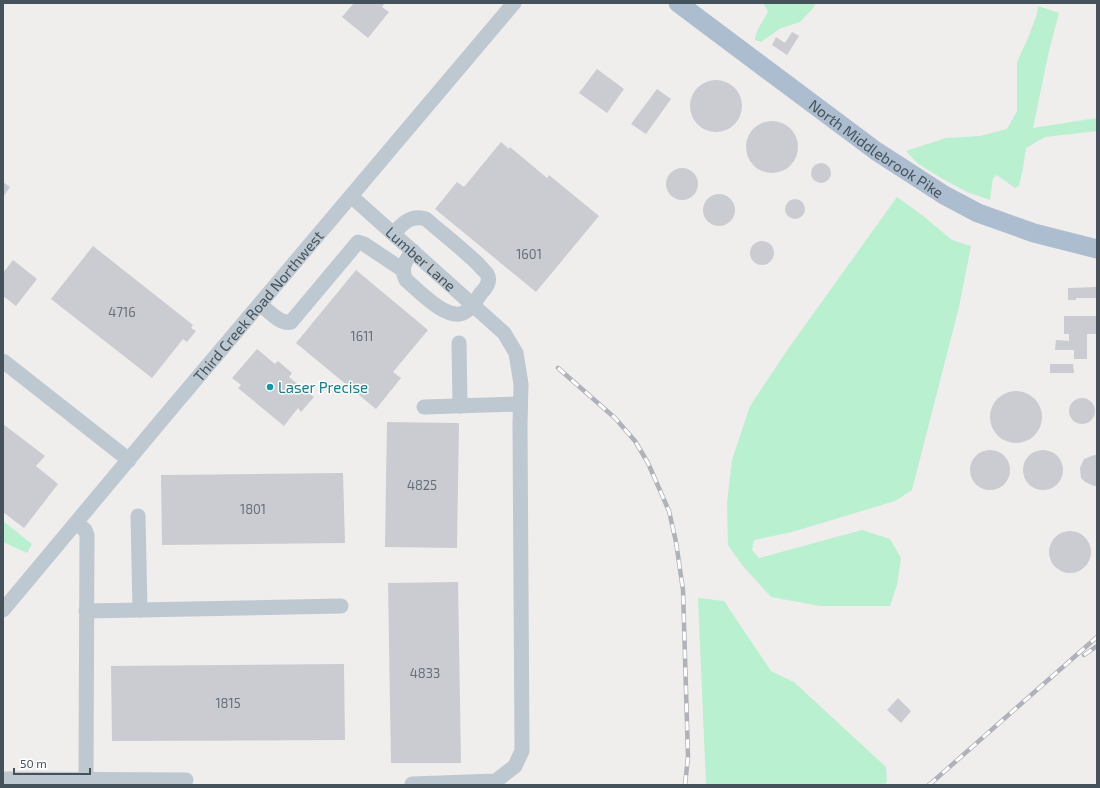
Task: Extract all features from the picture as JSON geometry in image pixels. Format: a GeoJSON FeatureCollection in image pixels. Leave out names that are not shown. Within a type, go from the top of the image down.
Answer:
{"type":"FeatureCollection","features":[{"type":"Feature","properties":{"kind":"main road","name":"North Middlebrook Pike"},"geometry":{"type":"LineString","coordinates":[[678,3],[876,151],[944,195],[978,213],[1034,233],[1097,249]]}},
{"type":"Feature","properties":{"kind":"street","name":"Third Creek Road Northwest"},"geometry":{"type":"LineString","coordinates":[[3,610],[514,3]]}},
{"type":"Feature","properties":{"kind":"street","name":"Lumber Lane"},"geometry":{"type":"LineString","coordinates":[[351,196],[504,333],[516,353],[521,384],[522,751],[515,766],[496,781],[412,784]]}},
{"type":"Feature","properties":{"kind":"street"},"geometry":{"type":"LineString","coordinates":[[393,234],[407,220],[416,217],[426,219],[473,259],[488,275],[489,280],[487,286],[464,313],[457,314],[443,310],[406,280],[403,270],[405,261],[413,251]]}},
{"type":"Feature","properties":{"kind":"street"},"geometry":{"type":"LineString","coordinates":[[260,304],[280,320],[287,323],[291,322],[358,242],[364,244],[403,270]]}},
{"type":"Feature","properties":{"kind":"street"},"geometry":{"type":"LineString","coordinates":[[459,343],[460,406]]}},
{"type":"Feature","properties":{"kind":"street"},"geometry":{"type":"LineString","coordinates":[[3,361],[129,460]]}},
{"type":"Feature","properties":{"kind":"street"},"geometry":{"type":"LineString","coordinates":[[424,407],[520,404]]}},
{"type":"Feature","properties":{"kind":"street"},"geometry":{"type":"LineString","coordinates":[[138,516],[140,610]]}},
{"type":"Feature","properties":{"kind":"street"},"geometry":{"type":"LineString","coordinates":[[76,523],[84,530],[86,535],[86,779]]}},
{"type":"Feature","properties":{"kind":"street"},"geometry":{"type":"LineString","coordinates":[[86,611],[341,606]]}},
{"type":"Feature","properties":{"kind":"street"},"geometry":{"type":"LineString","coordinates":[[3,779],[186,780]]}},
{"type":"Feature","properties":{"kind":"green space"},"geometry":{"type":"Polygon","coordinates":[[[763,3],[815,3],[814,7],[800,22],[781,28],[761,42],[755,40],[755,36],[768,11],[763,3]]]}},
{"type":"Feature","properties":{"kind":"green space"},"geometry":{"type":"Polygon","coordinates":[[[1038,6],[1059,13],[1049,51],[1033,128],[1097,118],[1097,131],[1045,137],[1026,148],[1019,186],[1015,188],[997,175],[993,178],[990,200],[967,192],[941,178],[917,163],[906,151],[946,138],[980,136],[1007,129],[1017,111],[1017,62],[1037,14],[1038,6]]]}},
{"type":"Feature","properties":{"kind":"green space"},"geometry":{"type":"Polygon","coordinates":[[[897,197],[922,215],[952,240],[971,246],[959,307],[912,490],[895,501],[792,532],[754,540],[752,550],[759,558],[862,530],[890,539],[901,558],[897,585],[890,606],[820,606],[771,597],[742,565],[728,545],[727,503],[732,460],[750,406],[788,349],[897,197]]]}},
{"type":"Feature","properties":{"kind":"green space"},"geometry":{"type":"Polygon","coordinates":[[[3,521],[32,544],[27,553],[3,542],[3,521]]]}},
{"type":"Feature","properties":{"kind":"green space"},"geometry":{"type":"Polygon","coordinates":[[[698,598],[724,601],[771,671],[794,682],[886,767],[887,782],[884,785],[706,785],[698,598]]]}},
{"type":"Feature","properties":{"kind":"building"},"geometry":{"type":"Polygon","coordinates":[[[354,3],[385,3],[382,7],[389,12],[368,38],[342,17],[354,3]]]}},
{"type":"Feature","properties":{"kind":"building"},"geometry":{"type":"Polygon","coordinates":[[[792,32],[799,36],[787,55],[772,45],[776,37],[785,43],[792,32]]]}},
{"type":"Feature","properties":{"kind":"building"},"geometry":{"type":"Polygon","coordinates":[[[597,69],[624,89],[607,113],[579,93],[597,69]]]}},
{"type":"Feature","properties":{"kind":"building"},"geometry":{"type":"Polygon","coordinates":[[[716,80],[726,82],[734,88],[740,96],[742,106],[740,116],[734,124],[726,130],[716,132],[706,130],[698,124],[692,116],[690,106],[692,96],[698,88],[706,82],[716,80]]]}},
{"type":"Feature","properties":{"kind":"building"},"geometry":{"type":"Polygon","coordinates":[[[657,89],[671,99],[646,134],[631,124],[657,89]]]}},
{"type":"Feature","properties":{"kind":"building"},"geometry":{"type":"Polygon","coordinates":[[[772,121],[782,123],[790,129],[796,137],[798,147],[796,157],[790,165],[782,171],[772,173],[762,171],[754,165],[748,157],[746,147],[748,137],[754,129],[762,123],[772,121]]]}},
{"type":"Feature","properties":{"kind":"building"},"geometry":{"type":"Polygon","coordinates":[[[501,142],[509,149],[510,147],[547,178],[549,175],[599,216],[536,292],[435,209],[457,182],[464,187],[501,142]]]}},
{"type":"Feature","properties":{"kind":"building"},"geometry":{"type":"Polygon","coordinates":[[[821,163],[828,166],[831,173],[828,180],[821,183],[814,180],[811,173],[814,166],[821,163]]]}},
{"type":"Feature","properties":{"kind":"building"},"geometry":{"type":"Polygon","coordinates":[[[682,168],[688,169],[695,175],[698,184],[697,190],[691,197],[682,200],[676,199],[669,193],[666,184],[667,178],[673,171],[682,168]]]}},
{"type":"Feature","properties":{"kind":"building"},"geometry":{"type":"Polygon","coordinates":[[[3,182],[10,187],[3,197],[3,182]]]}},
{"type":"Feature","properties":{"kind":"building"},"geometry":{"type":"Polygon","coordinates":[[[716,194],[722,194],[731,198],[735,210],[731,222],[722,226],[716,226],[707,222],[703,213],[703,207],[707,198],[716,194]]]}},
{"type":"Feature","properties":{"kind":"building"},"geometry":{"type":"Polygon","coordinates":[[[795,199],[802,202],[805,209],[802,216],[795,219],[788,216],[785,209],[788,202],[795,199]]]}},
{"type":"Feature","properties":{"kind":"building"},"geometry":{"type":"Polygon","coordinates":[[[762,241],[771,244],[774,253],[771,262],[762,265],[753,262],[750,253],[753,244],[762,241]]]}},
{"type":"Feature","properties":{"kind":"building"},"geometry":{"type":"Polygon","coordinates":[[[93,246],[193,325],[191,328],[196,331],[187,342],[183,339],[152,378],[51,299],[93,246]]]}},
{"type":"Feature","properties":{"kind":"building"},"geometry":{"type":"Polygon","coordinates":[[[13,260],[37,279],[16,306],[3,296],[3,273],[13,260]]]}},
{"type":"Feature","properties":{"kind":"building"},"geometry":{"type":"Polygon","coordinates":[[[356,270],[428,330],[393,372],[401,378],[376,409],[296,343],[356,270]]]}},
{"type":"Feature","properties":{"kind":"building"},"geometry":{"type":"Polygon","coordinates":[[[1097,287],[1097,298],[1076,298],[1076,300],[1068,300],[1068,288],[1097,287]]]}},
{"type":"Feature","properties":{"kind":"building"},"geometry":{"type":"Polygon","coordinates":[[[1064,316],[1097,316],[1097,334],[1087,334],[1087,359],[1074,359],[1074,350],[1055,350],[1056,340],[1069,341],[1069,334],[1064,334],[1064,316]]]}},
{"type":"Feature","properties":{"kind":"building","name":"Laser Precise"},"geometry":{"type":"Polygon","coordinates":[[[257,349],[275,364],[278,361],[292,373],[289,377],[314,397],[301,412],[298,408],[284,426],[238,388],[241,385],[232,378],[257,349]]]}},
{"type":"Feature","properties":{"kind":"building"},"geometry":{"type":"Polygon","coordinates":[[[1050,364],[1073,364],[1074,373],[1050,373],[1050,364]]]}},
{"type":"Feature","properties":{"kind":"building"},"geometry":{"type":"Polygon","coordinates":[[[1016,391],[1026,393],[1034,399],[1040,407],[1042,417],[1040,427],[1034,435],[1026,441],[1016,443],[1006,441],[998,435],[992,427],[990,417],[992,407],[998,399],[1006,393],[1016,391]]]}},
{"type":"Feature","properties":{"kind":"building"},"geometry":{"type":"Polygon","coordinates":[[[1082,398],[1091,402],[1095,411],[1091,420],[1082,424],[1073,420],[1069,411],[1073,402],[1082,398]]]}},
{"type":"Feature","properties":{"kind":"building"},"geometry":{"type":"Polygon","coordinates":[[[387,422],[459,423],[457,548],[385,547],[387,422]]]}},
{"type":"Feature","properties":{"kind":"building"},"geometry":{"type":"Polygon","coordinates":[[[3,424],[45,456],[36,466],[58,484],[24,528],[3,512],[3,424]]]}},
{"type":"Feature","properties":{"kind":"building"},"geometry":{"type":"Polygon","coordinates":[[[994,450],[1001,453],[1007,459],[1010,470],[1009,478],[1001,487],[994,490],[986,490],[979,487],[971,478],[970,466],[973,459],[982,451],[994,450]]]}},
{"type":"Feature","properties":{"kind":"building"},"geometry":{"type":"Polygon","coordinates":[[[1047,450],[1054,453],[1060,459],[1063,470],[1062,478],[1054,487],[1047,490],[1039,490],[1032,487],[1024,478],[1023,466],[1026,459],[1035,451],[1047,450]]]}},
{"type":"Feature","properties":{"kind":"building"},"geometry":{"type":"Polygon","coordinates":[[[1097,455],[1097,486],[1085,482],[1081,478],[1080,468],[1084,459],[1097,455]]]}},
{"type":"Feature","properties":{"kind":"building"},"geometry":{"type":"Polygon","coordinates":[[[343,473],[345,543],[162,545],[161,475],[343,473]]]}},
{"type":"Feature","properties":{"kind":"building"},"geometry":{"type":"Polygon","coordinates":[[[1066,531],[1074,531],[1085,537],[1091,548],[1091,556],[1085,567],[1074,573],[1066,573],[1055,567],[1049,556],[1049,548],[1055,537],[1066,531]]]}},
{"type":"Feature","properties":{"kind":"building"},"geometry":{"type":"Polygon","coordinates":[[[458,582],[461,763],[391,763],[388,583],[458,582]]]}},
{"type":"Feature","properties":{"kind":"building"},"geometry":{"type":"Polygon","coordinates":[[[344,664],[345,740],[112,741],[111,666],[344,664]]]}},
{"type":"Feature","properties":{"kind":"building"},"geometry":{"type":"Polygon","coordinates":[[[898,698],[911,711],[901,723],[887,710],[898,698]]]}},
{"type":"Feature","properties":{"kind":"railway"},"geometry":{"type":"LineString","coordinates":[[558,368],[615,418],[635,441],[648,463],[669,511],[676,542],[683,590],[688,757],[685,785]]}},
{"type":"Feature","properties":{"kind":"railway"},"geometry":{"type":"LineString","coordinates":[[929,785],[1097,637]]}},
{"type":"Feature","properties":{"kind":"railway"},"geometry":{"type":"LineString","coordinates":[[1084,655],[1097,646]]}},
{"type":"Feature","properties":{"kind":"place","name":"Laser Precise"},"geometry":{"type":"Point","coordinates":[270,387]}}]}
